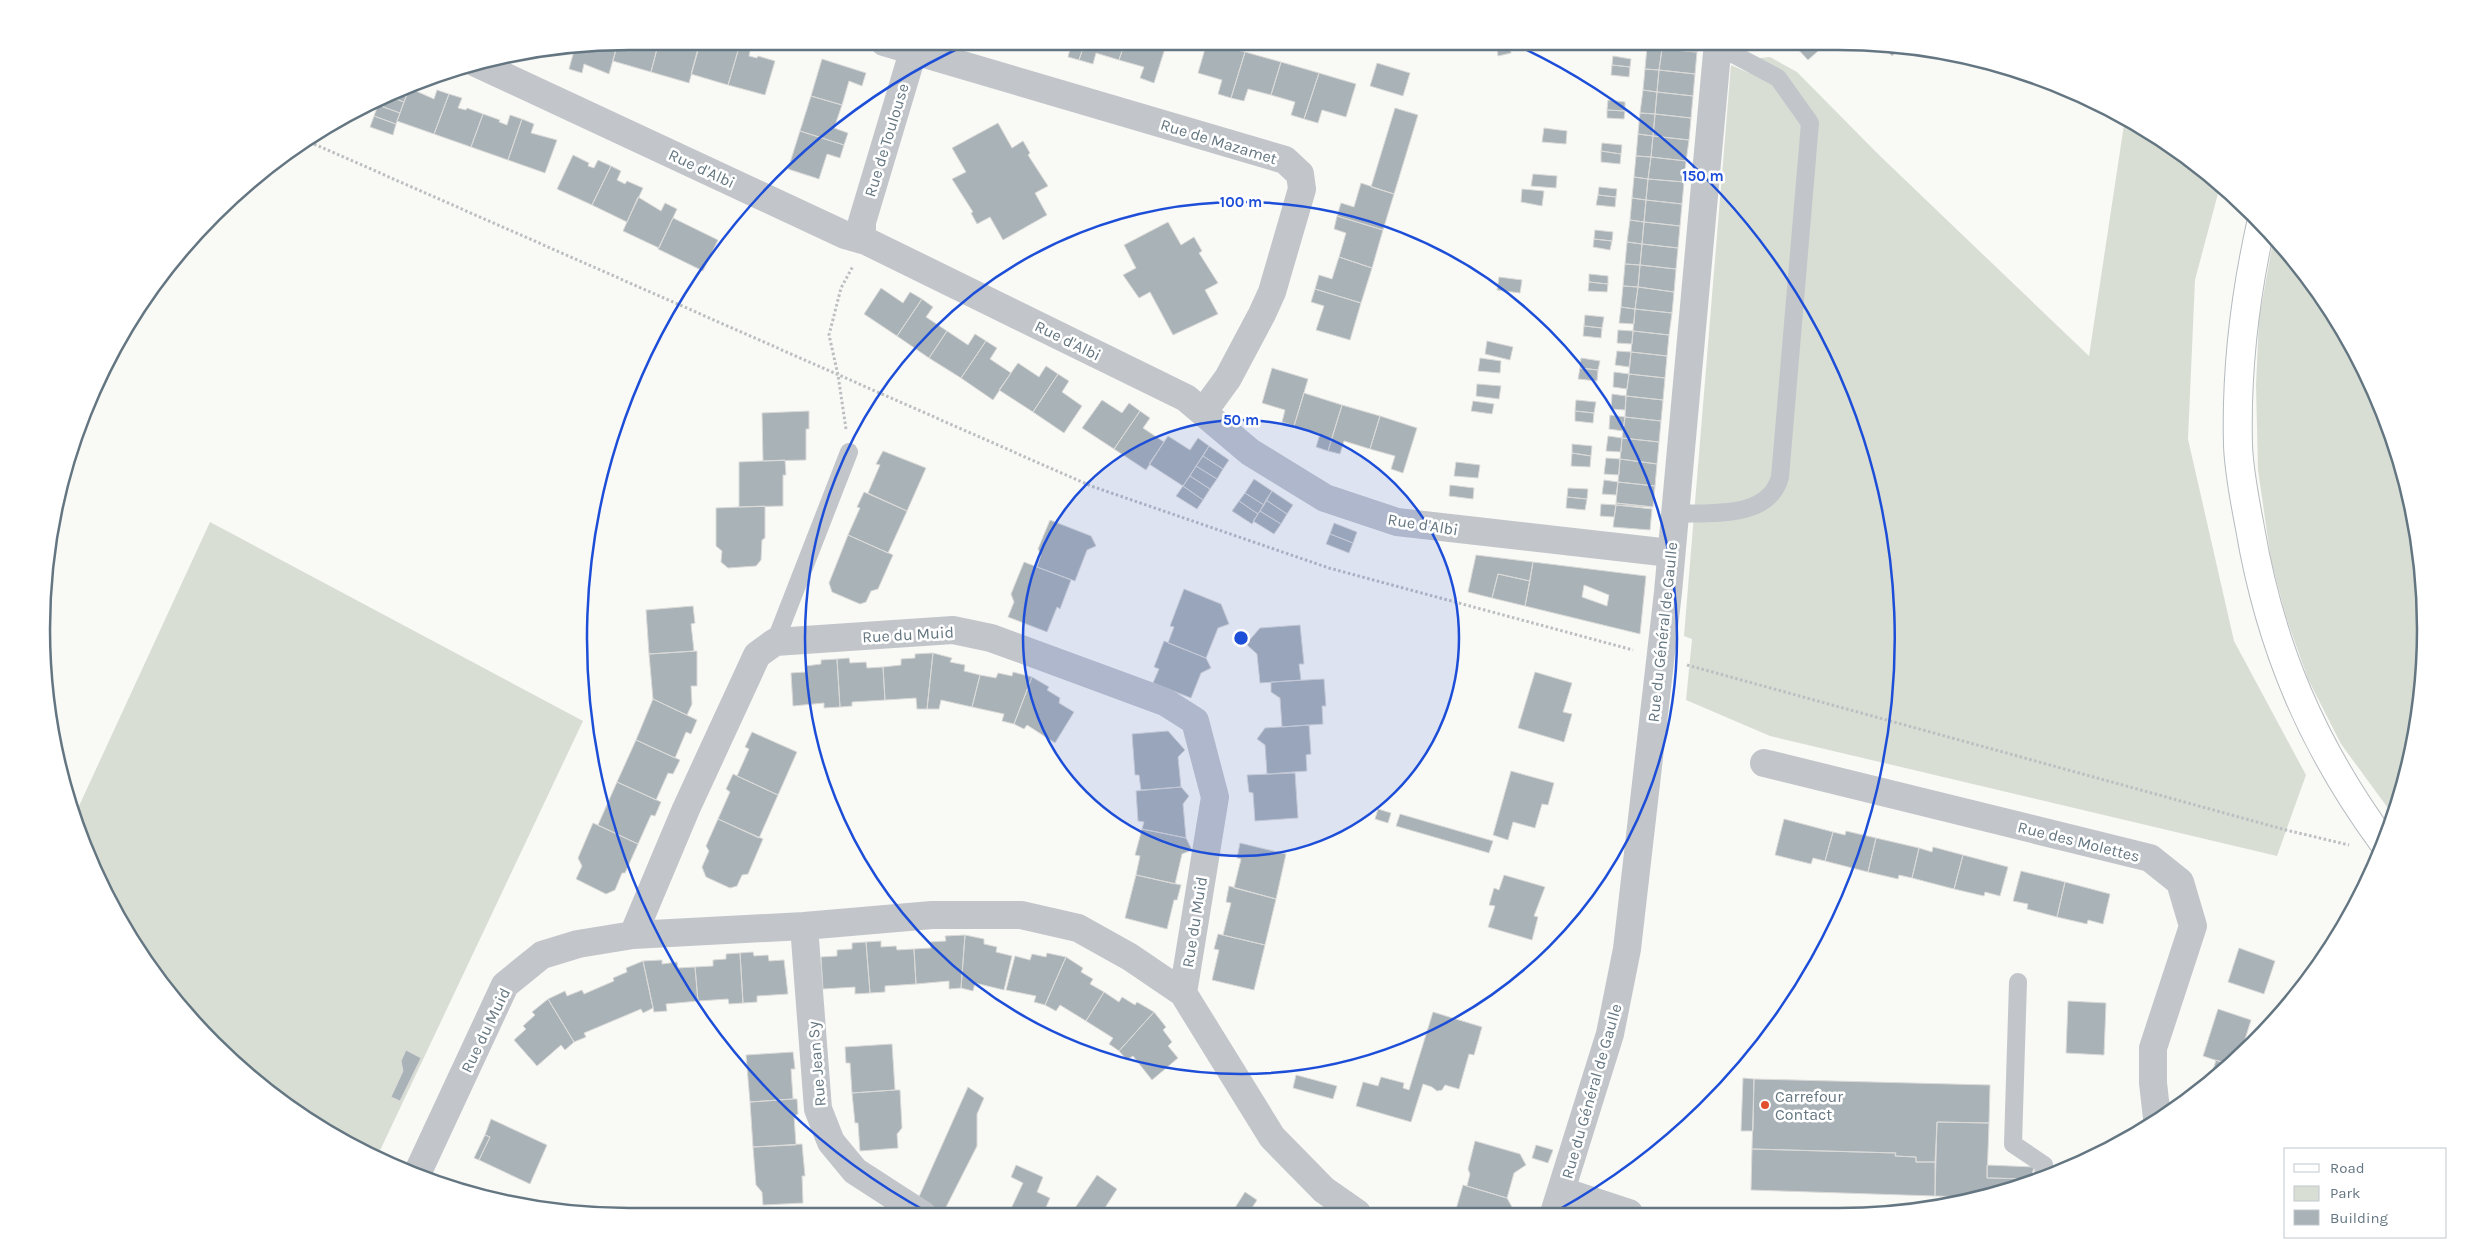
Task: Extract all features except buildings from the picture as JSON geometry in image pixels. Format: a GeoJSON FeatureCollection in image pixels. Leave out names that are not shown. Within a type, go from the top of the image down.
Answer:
{"type":"FeatureCollection","features":[{"type":"Feature","properties":{"kind":"main road"},"geometry":{"type":"LineString","coordinates":[[2259,232],[2253,258],[2244,324],[2239,382],[2238,447],[2256,562],[2270,620],[2292,685],[2325,752],[2364,816],[2378,836]]}},
{"type":"Feature","properties":{"kind":"street","name":"Rue de Toulouse"},"geometry":{"type":"LineString","coordinates":[[864,240],[862,222],[913,50]]}},
{"type":"Feature","properties":{"kind":"street","name":"Rue de Mazamet"},"geometry":{"type":"LineString","coordinates":[[927,50],[1285,160],[1300,174],[1302,190],[1272,292],[1228,378],[1204,411]]}},
{"type":"Feature","properties":{"kind":"street","name":"Rue du Général de Gaulle"},"geometry":{"type":"LineString","coordinates":[[1558,1202],[1610,1034],[1627,950],[1661,658],[1717,50]]}},
{"type":"Feature","properties":{"kind":"street","name":"Rue d'Albi"},"geometry":{"type":"LineString","coordinates":[[493,67],[844,235],[864,240],[1186,398],[1204,411],[1250,452],[1325,498],[1397,522],[1670,553]]}},
{"type":"Feature","properties":{"kind":"street","name":"Rue du Muid"},"geometry":{"type":"LineString","coordinates":[[776,642],[953,630],[991,638],[1165,702],[1195,721],[1214,797],[1183,993]]}},
{"type":"Feature","properties":{"kind":"street"},"geometry":{"type":"LineString","coordinates":[[633,935],[686,809],[757,655],[776,642]]}},
{"type":"Feature","properties":{"kind":"street","name":"Rue des Molettes"},"geometry":{"type":"LineString","coordinates":[[1764,763],[2150,858],[2180,882],[2193,926],[2153,1048],[2153,1083],[2156,1112]]}},
{"type":"Feature","properties":{"kind":"street","name":"Rue du Muid"},"geometry":{"type":"LineString","coordinates":[[420,1169],[505,985],[542,955],[578,944],[633,935],[804,926],[932,915],[1021,915],[1078,928],[1130,957],[1183,993],[1272,1137],[1324,1190],[1351,1208]]}},
{"type":"Feature","properties":{"kind":"street","name":"Rue Jean Sy"},"geometry":{"type":"LineString","coordinates":[[804,926],[818,1109],[831,1142],[855,1171],[912,1208]]}},
{"type":"Feature","properties":{"kind":"street"},"geometry":{"type":"LineString","coordinates":[[1558,1202],[1601,1208]]}},
{"type":"Feature","properties":{"kind":"lane"},"geometry":{"type":"LineString","coordinates":[[1674,514],[1738,510],[1761,504],[1777,488],[1780,477],[1810,123],[1778,78],[1729,50]]}},
{"type":"Feature","properties":{"kind":"lane"},"geometry":{"type":"LineString","coordinates":[[776,642],[849,452]]}},
{"type":"Feature","properties":{"kind":"lane"},"geometry":{"type":"LineString","coordinates":[[2018,982],[2013,1144],[2044,1165],[2044,1170]]}},
{"type":"Feature","properties":{"kind":"path"},"geometry":{"type":"LineString","coordinates":[[314,144],[1091,486],[1320,565],[2286,830],[2351,846]]}},
{"type":"Feature","properties":{"kind":"path"},"geometry":{"type":"LineString","coordinates":[[849,452],[838,375],[829,335],[841,288],[864,240]]}},
{"type":"Feature","properties":{"kind":"green space"},"geometry":{"type":"Polygon","coordinates":[[[1770,57],[1797,72],[1878,154],[2089,356],[2124,126],[2160,148],[2218,193],[2195,280],[2188,439],[2234,641],[2306,775],[2277,856],[1770,736],[1686,700],[1692,639],[1684,636],[1731,65],[1749,73],[1750,59],[1770,57]]]}},
{"type":"Feature","properties":{"kind":"green space"},"geometry":{"type":"Polygon","coordinates":[[[2272,246],[2319,307],[2357,373],[2373,407],[2397,479],[2406,516],[2416,591],[2416,667],[2406,742],[2388,808],[2341,744],[2308,679],[2286,617],[2271,560],[2258,470],[2256,385],[2259,319],[2272,246]]]}},
{"type":"Feature","properties":{"kind":"green space"},"geometry":{"type":"Polygon","coordinates":[[[210,522],[583,721],[380,1151],[339,1130],[277,1088],[247,1064],[194,1011],[148,951],[128,918],[94,851],[79,807],[210,522]]]}},
{"type":"Feature","properties":{"kind":"place","name":"Carrefour Contact"},"geometry":{"type":"Point","coordinates":[1765,1105]}}]}
